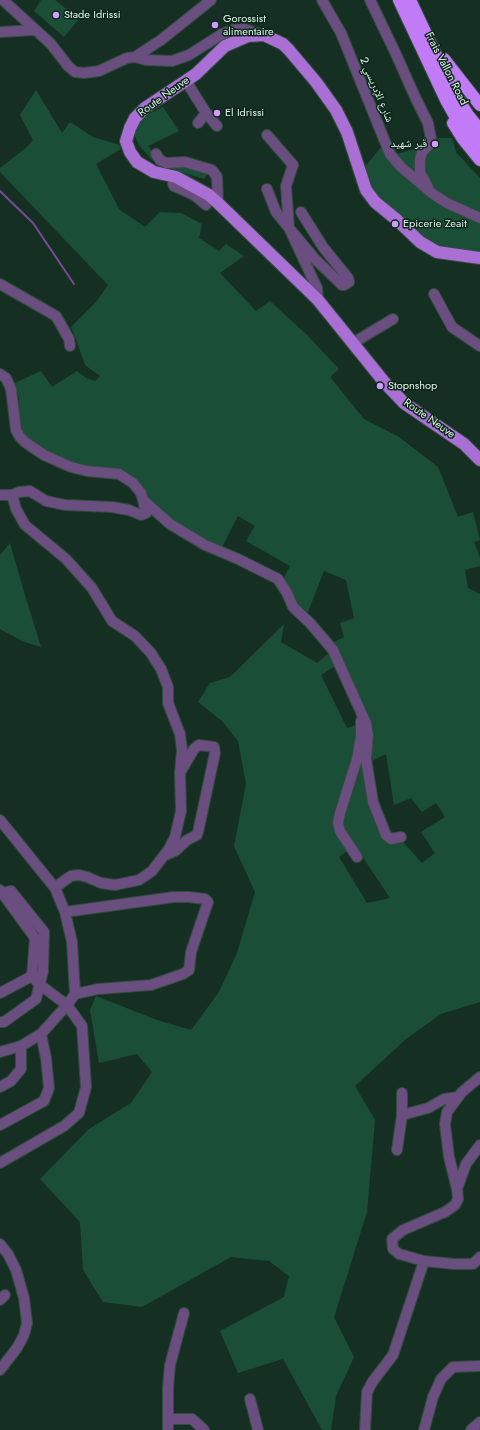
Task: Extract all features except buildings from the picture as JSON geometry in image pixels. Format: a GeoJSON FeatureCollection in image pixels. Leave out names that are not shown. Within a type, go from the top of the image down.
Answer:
{"type":"FeatureCollection","features":[{"type":"Feature","properties":{"kind":"highway","name":"Frais Vallon Road"},"geometry":{"type":"LineString","coordinates":[[399,0],[423,54],[456,116],[480,144]]}},
{"type":"Feature","properties":{"kind":"highway","name":"Frais Vallon Road"},"geometry":{"type":"LineString","coordinates":[[410,0],[456,96],[480,130]]}},
{"type":"Feature","properties":{"kind":"highway"},"geometry":{"type":"LineString","coordinates":[[419,20],[451,69],[480,105]]}},
{"type":"Feature","properties":{"kind":"highway"},"geometry":{"type":"LineString","coordinates":[[423,54],[453,122],[463,139],[480,160]]}},
{"type":"Feature","properties":{"kind":"main road","name":"Route Neuve"},"geometry":{"type":"LineString","coordinates":[[264,35],[248,36],[225,46],[196,74],[145,108],[135,118],[126,141],[130,152],[137,162],[154,172],[176,177],[209,195],[212,204],[318,300],[385,383],[404,403],[464,444],[480,460]]}},
{"type":"Feature","properties":{"kind":"main road"},"geometry":{"type":"LineString","coordinates":[[264,35],[283,44],[289,50],[332,104],[347,132],[366,190],[375,202],[420,242],[437,252],[480,258]]}},
{"type":"Feature","properties":{"kind":"street"},"geometry":{"type":"LineString","coordinates":[[3,0],[36,30],[75,72],[84,73],[99,71],[127,58],[135,57],[146,60],[172,61],[189,55],[222,34],[234,30],[244,29],[264,35]]}},
{"type":"Feature","properties":{"kind":"street"},"geometry":{"type":"LineString","coordinates":[[135,57],[160,40],[211,0]]}},
{"type":"Feature","properties":{"kind":"street","name":"شارع الإدريسي 2"},"geometry":{"type":"LineString","coordinates":[[322,0],[340,34],[390,154],[401,167],[432,194],[480,218]]}},
{"type":"Feature","properties":{"kind":"street"},"geometry":{"type":"LineString","coordinates":[[370,0],[428,123],[431,139],[429,145],[422,152],[420,165],[422,176],[432,194]]}},
{"type":"Feature","properties":{"kind":"street"},"geometry":{"type":"LineString","coordinates":[[0,32],[36,30]]}},
{"type":"Feature","properties":{"kind":"street"},"geometry":{"type":"LineString","coordinates":[[186,81],[206,113],[217,126]]}},
{"type":"Feature","properties":{"kind":"street"},"geometry":{"type":"LineString","coordinates":[[198,123],[206,113]]}},
{"type":"Feature","properties":{"kind":"street"},"geometry":{"type":"LineString","coordinates":[[267,134],[293,165],[286,186],[289,228],[317,288],[318,300]]}},
{"type":"Feature","properties":{"kind":"street"},"geometry":{"type":"LineString","coordinates":[[156,154],[160,160],[166,163],[185,162],[212,170],[217,177],[212,204]]}},
{"type":"Feature","properties":{"kind":"street"},"geometry":{"type":"LineString","coordinates":[[266,189],[276,212],[315,259],[342,285],[349,282],[348,278],[323,247],[301,212]]}},
{"type":"Feature","properties":{"kind":"street"},"geometry":{"type":"LineString","coordinates":[[0,284],[56,316],[69,339],[70,346]]}},
{"type":"Feature","properties":{"kind":"street"},"geometry":{"type":"LineString","coordinates":[[434,294],[452,327],[480,346]]}},
{"type":"Feature","properties":{"kind":"street"},"geometry":{"type":"LineString","coordinates":[[353,343],[393,319]]}},
{"type":"Feature","properties":{"kind":"street"},"geometry":{"type":"LineString","coordinates":[[0,374],[6,378],[11,389],[16,430],[20,438],[44,455],[71,467],[87,471],[119,474],[133,483],[141,493],[146,513],[141,515],[129,510],[112,507],[65,505],[46,501],[30,491],[18,492],[12,495],[0,495]]}},
{"type":"Feature","properties":{"kind":"street"},"geometry":{"type":"LineString","coordinates":[[464,444],[480,453]]}},
{"type":"Feature","properties":{"kind":"street"},"geometry":{"type":"LineString","coordinates":[[12,495],[16,508],[25,525],[66,559],[92,588],[112,621],[135,636],[151,653],[161,669],[168,687],[168,703],[180,734],[182,750],[180,773],[181,811],[175,837],[169,849],[152,871],[139,880],[116,886],[101,883],[79,875],[71,876],[55,888]]}},
{"type":"Feature","properties":{"kind":"street"},"geometry":{"type":"LineString","coordinates":[[143,500],[170,524],[205,545],[238,559],[278,579],[287,593],[293,607],[310,623],[333,650],[366,723],[368,735],[366,759],[373,802],[386,835],[391,839],[401,837]]}},
{"type":"Feature","properties":{"kind":"street"},"geometry":{"type":"LineString","coordinates":[[357,857],[340,831],[338,823],[357,759],[361,736],[361,711]]}},
{"type":"Feature","properties":{"kind":"street"},"geometry":{"type":"LineString","coordinates":[[162,858],[175,851],[186,840],[197,835],[215,753],[214,747],[199,745],[194,749],[180,773]]}},
{"type":"Feature","properties":{"kind":"street"},"geometry":{"type":"LineString","coordinates":[[0,820],[55,888],[66,912],[72,942],[75,994],[41,1034],[20,1046],[0,1052]]}},
{"type":"Feature","properties":{"kind":"street"},"geometry":{"type":"LineString","coordinates":[[175,837],[186,840]]}},
{"type":"Feature","properties":{"kind":"street"},"geometry":{"type":"LineString","coordinates":[[0,1022],[4,1022],[36,999],[39,984],[43,971],[44,932],[11,891],[2,892],[35,938],[32,976],[39,984],[67,1005],[82,1026],[86,1088],[79,1113],[64,1126],[0,1163]]}},
{"type":"Feature","properties":{"kind":"street"},"geometry":{"type":"LineString","coordinates":[[66,912],[174,897],[205,899],[208,902],[191,952],[189,970],[183,974],[151,985],[98,989],[75,994]]}},
{"type":"Feature","properties":{"kind":"street"},"geometry":{"type":"LineString","coordinates":[[0,993],[32,976]]}},
{"type":"Feature","properties":{"kind":"street"},"geometry":{"type":"LineString","coordinates":[[0,1126],[44,1101],[49,1088],[46,1058],[41,1034]]}},
{"type":"Feature","properties":{"kind":"street"},"geometry":{"type":"LineString","coordinates":[[0,1087],[11,1081],[21,1069],[20,1046]]}},
{"type":"Feature","properties":{"kind":"street"},"geometry":{"type":"LineString","coordinates":[[480,1077],[458,1097],[447,1112],[444,1124],[448,1157],[457,1189],[458,1199],[455,1205],[445,1212],[403,1230],[392,1240],[393,1249],[399,1254],[424,1261],[473,1264],[480,1257]]}},
{"type":"Feature","properties":{"kind":"street"},"geometry":{"type":"LineString","coordinates":[[397,1150],[402,1115],[402,1093]]}},
{"type":"Feature","properties":{"kind":"street"},"geometry":{"type":"LineString","coordinates":[[402,1115],[428,1108],[444,1099],[458,1097]]}},
{"type":"Feature","properties":{"kind":"street"},"geometry":{"type":"LineString","coordinates":[[457,1189],[466,1164],[480,1145]]}},
{"type":"Feature","properties":{"kind":"street"},"geometry":{"type":"LineString","coordinates":[[0,1244],[8,1254],[16,1270],[24,1298],[27,1323],[24,1335],[0,1370]]}},
{"type":"Feature","properties":{"kind":"street"},"geometry":{"type":"LineString","coordinates":[[365,1430],[367,1392],[373,1381],[393,1355],[424,1261]]}},
{"type":"Feature","properties":{"kind":"street"},"geometry":{"type":"LineString","coordinates":[[168,1430],[168,1387],[170,1365],[184,1313]]}},
{"type":"Feature","properties":{"kind":"street"},"geometry":{"type":"LineString","coordinates":[[424,1430],[433,1397],[441,1379],[453,1367],[480,1366]]}},
{"type":"Feature","properties":{"kind":"street"},"geometry":{"type":"LineString","coordinates":[[250,1398],[258,1430]]}},
{"type":"Feature","properties":{"kind":"street"},"geometry":{"type":"LineString","coordinates":[[168,1419],[192,1419],[204,1430]]}},
{"type":"Feature","properties":{"kind":"street"},"geometry":{"type":"LineString","coordinates":[[471,1430],[480,1422]]}},
{"type":"Feature","properties":{"kind":"green space","name":"Stade Idrissi"},"geometry":{"type":"Polygon","coordinates":[[[41,0],[55,0],[79,19],[64,37],[34,11],[41,0]]]}},
{"type":"Feature","properties":{"kind":"green space"},"geometry":{"type":"Polygon","coordinates":[[[36,90],[62,133],[70,122],[93,137],[119,145],[121,149],[96,164],[119,209],[145,227],[160,212],[181,213],[202,224],[199,238],[219,251],[226,244],[244,256],[220,273],[256,311],[270,301],[307,335],[339,369],[330,377],[364,419],[399,437],[438,467],[458,517],[473,512],[480,540],[474,542],[480,558],[480,566],[465,570],[468,588],[480,594],[480,1002],[441,1014],[406,1039],[355,1086],[375,1120],[367,1212],[334,1317],[354,1357],[336,1396],[331,1430],[322,1430],[283,1359],[238,1373],[220,1331],[284,1297],[289,1276],[269,1261],[231,1257],[142,1307],[103,1302],[83,1270],[80,1222],[40,1179],[89,1129],[131,1103],[152,1072],[137,1054],[99,1063],[90,1010],[96,996],[157,1020],[191,1030],[219,992],[237,953],[255,892],[234,846],[246,784],[238,741],[222,721],[198,702],[210,683],[230,677],[284,624],[281,642],[317,663],[328,654],[335,666],[321,675],[347,728],[358,724],[355,757],[336,817],[348,850],[339,857],[367,903],[390,898],[343,828],[343,821],[363,739],[384,839],[391,845],[403,842],[422,863],[435,853],[421,832],[445,817],[436,803],[422,812],[411,798],[394,805],[386,754],[370,762],[362,708],[334,642],[344,637],[340,623],[354,618],[346,580],[324,571],[308,612],[297,605],[283,580],[290,566],[246,541],[255,526],[238,516],[221,549],[170,520],[148,498],[136,481],[95,467],[70,462],[37,446],[23,434],[18,420],[19,399],[15,383],[41,371],[52,387],[77,371],[86,378],[95,381],[100,376],[85,365],[71,327],[97,301],[108,285],[0,172],[0,168],[27,147],[33,140],[20,115],[36,90]]]}},
{"type":"Feature","properties":{"kind":"green space"},"geometry":{"type":"Polygon","coordinates":[[[163,107],[179,131],[148,146],[160,161],[185,164],[209,171],[204,179],[162,166],[151,159],[139,145],[134,134],[135,127],[145,116],[163,107]]]}},
{"type":"Feature","properties":{"kind":"green space"},"geometry":{"type":"Polygon","coordinates":[[[435,138],[452,138],[456,152],[480,178],[480,255],[438,248],[422,239],[378,197],[371,188],[364,168],[381,147],[394,155],[424,146],[435,138]]]}},
{"type":"Feature","properties":{"kind":"green space"},"geometry":{"type":"Polygon","coordinates":[[[10,543],[41,647],[22,641],[0,629],[0,555],[10,543]]]}},
{"type":"Feature","properties":{"kind":"waterway"},"geometry":{"type":"LineString","coordinates":[[0,191],[33,223],[74,284]]}},
{"type":"Feature","properties":{"kind":"place","name":"Stade Idrissi"},"geometry":{"type":"Point","coordinates":[56,15]}},
{"type":"Feature","properties":{"kind":"place","name":"Gorossist alimentaire"},"geometry":{"type":"Point","coordinates":[215,25]}},
{"type":"Feature","properties":{"kind":"place","name":"El Idrissi"},"geometry":{"type":"Point","coordinates":[217,113]}},
{"type":"Feature","properties":{"kind":"place","name":"قبر شهيد"},"geometry":{"type":"Point","coordinates":[435,144]}},
{"type":"Feature","properties":{"kind":"place","name":"Epicerie Zeait"},"geometry":{"type":"Point","coordinates":[395,224]}},
{"type":"Feature","properties":{"kind":"place","name":"Stopnshop"},"geometry":{"type":"Point","coordinates":[380,386]}}]}
